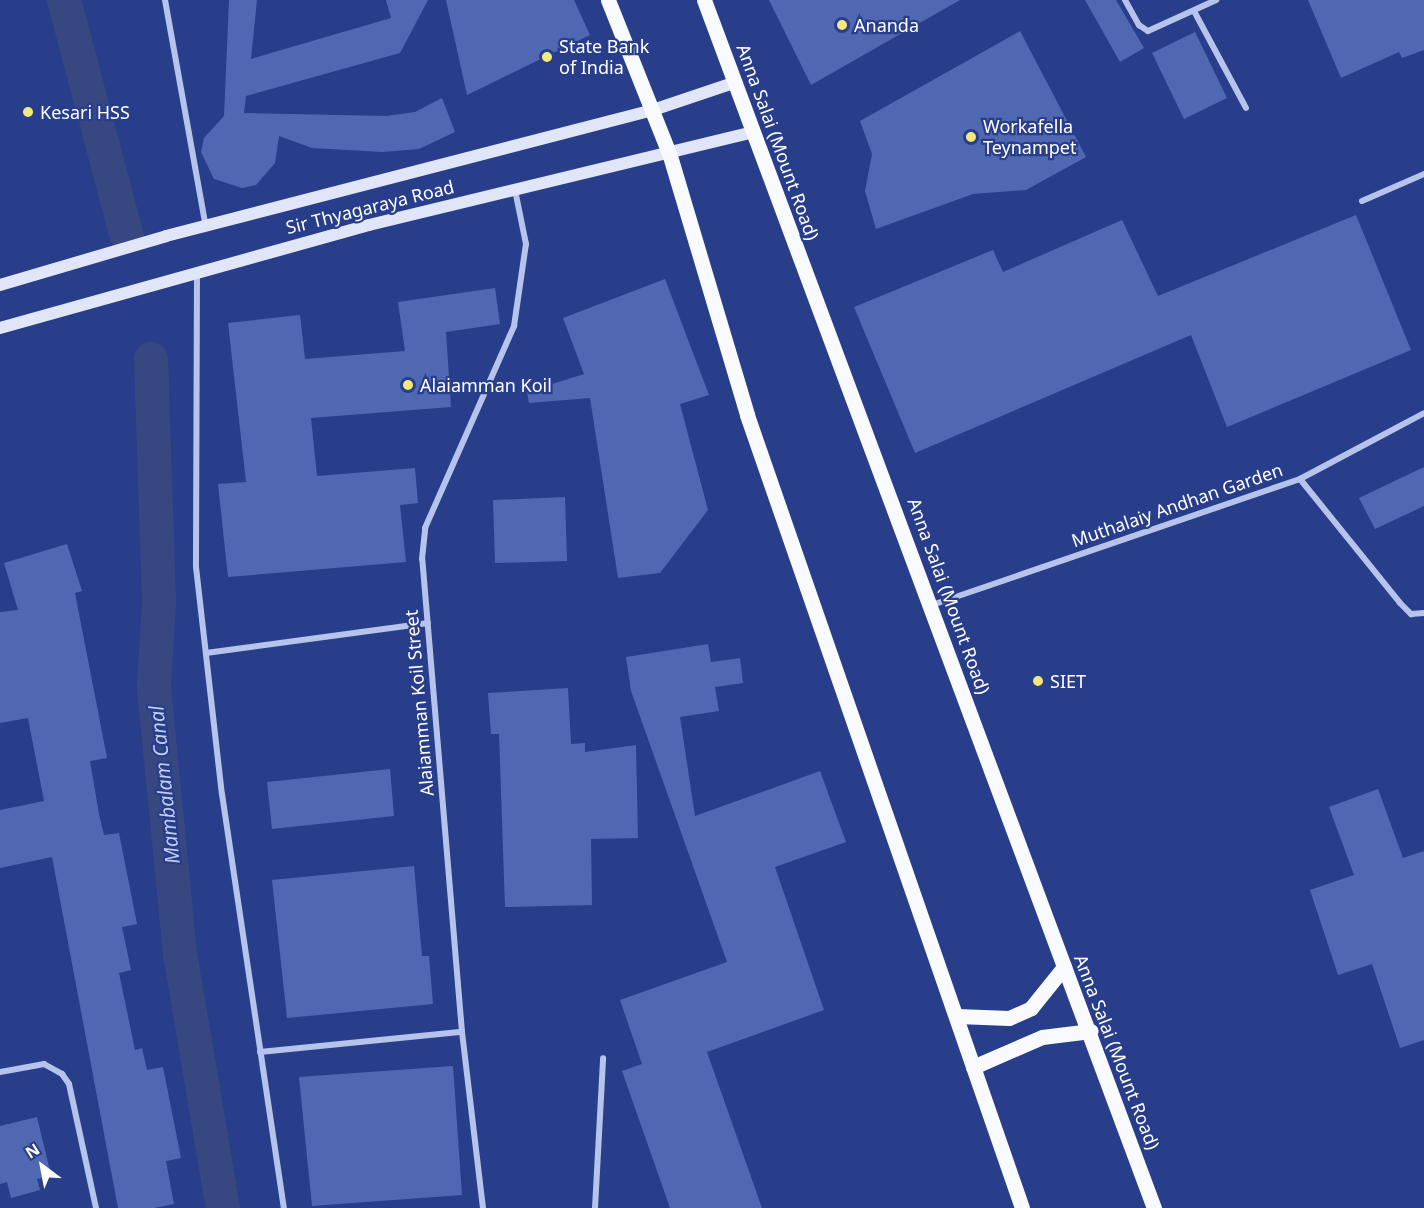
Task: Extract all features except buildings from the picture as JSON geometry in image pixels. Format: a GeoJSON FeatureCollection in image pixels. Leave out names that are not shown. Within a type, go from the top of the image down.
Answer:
{"type":"FeatureCollection","features":[{"type":"Feature","properties":{"kind":"main road"},"geometry":{"type":"LineString","coordinates":[[608,0],[650,111],[670,156],[747,415],[1022,1208]]}},
{"type":"Feature","properties":{"kind":"main road","name":"Anna Salai (Mount Road)"},"geometry":{"type":"LineString","coordinates":[[704,0],[932,605],[1064,967],[1091,1031],[1154,1208]]}},
{"type":"Feature","properties":{"kind":"main road","name":"Sir Thyagaraya Road"},"geometry":{"type":"LineString","coordinates":[[0,285],[206,227],[650,111],[736,82]]}},
{"type":"Feature","properties":{"kind":"main road","name":"Sir Thyagaraya Road"},"geometry":{"type":"LineString","coordinates":[[0,328],[196,271],[515,190],[670,156],[753,132]]}},
{"type":"Feature","properties":{"kind":"main road"},"geometry":{"type":"LineString","coordinates":[[957,1016],[1009,1018],[1031,1008],[1064,967]]}},
{"type":"Feature","properties":{"kind":"main road"},"geometry":{"type":"LineString","coordinates":[[973,1067],[1042,1037],[1091,1031]]}},
{"type":"Feature","properties":{"kind":"street"},"geometry":{"type":"LineString","coordinates":[[165,0],[206,227]]}},
{"type":"Feature","properties":{"kind":"street"},"geometry":{"type":"LineString","coordinates":[[1125,0],[1139,25],[1148,31],[1216,0]]}},
{"type":"Feature","properties":{"kind":"street"},"geometry":{"type":"LineString","coordinates":[[1194,11],[1246,108]]}},
{"type":"Feature","properties":{"kind":"street"},"geometry":{"type":"LineString","coordinates":[[1362,201],[1424,174]]}},
{"type":"Feature","properties":{"kind":"street","name":"Alaiamman Koil Street"},"geometry":{"type":"LineString","coordinates":[[483,1208],[462,1032],[422,559],[425,528],[513,326],[526,244],[515,190]]}},
{"type":"Feature","properties":{"kind":"street"},"geometry":{"type":"LineString","coordinates":[[196,271],[196,567],[260,1052],[284,1208]]}},
{"type":"Feature","properties":{"kind":"street","name":"Muthalaiy Andhan Garden"},"geometry":{"type":"LineString","coordinates":[[932,605],[1300,478],[1424,413]]}},
{"type":"Feature","properties":{"kind":"street"},"geometry":{"type":"LineString","coordinates":[[1300,478],[1411,614],[1424,614]]}},
{"type":"Feature","properties":{"kind":"street"},"geometry":{"type":"LineString","coordinates":[[206,653],[428,623]]}},
{"type":"Feature","properties":{"kind":"street"},"geometry":{"type":"LineString","coordinates":[[260,1052],[462,1032]]}},
{"type":"Feature","properties":{"kind":"street"},"geometry":{"type":"LineString","coordinates":[[595,1208],[603,1058]]}},
{"type":"Feature","properties":{"kind":"street"},"geometry":{"type":"LineString","coordinates":[[0,1072],[44,1064],[62,1074],[69,1084],[96,1208]]}},
{"type":"Feature","properties":{"kind":"waterway","name":"Mambalam Canal"},"geometry":{"type":"LineString","coordinates":[[64,0],[127,237]]}},
{"type":"Feature","properties":{"kind":"waterway","name":"Mambalam Canal"},"geometry":{"type":"LineString","coordinates":[[151,359],[159,603],[154,688],[180,954],[223,1208]]}},
{"type":"Feature","properties":{"kind":"place","name":"Ananda"},"geometry":{"type":"Point","coordinates":[842,25]}},
{"type":"Feature","properties":{"kind":"place","name":"State Bank of India"},"geometry":{"type":"Point","coordinates":[547,57]}},
{"type":"Feature","properties":{"kind":"place","name":"Kesari HSS"},"geometry":{"type":"Point","coordinates":[28,112]}},
{"type":"Feature","properties":{"kind":"place","name":"Workafella Teynampet"},"geometry":{"type":"Point","coordinates":[971,137]}},
{"type":"Feature","properties":{"kind":"place","name":"Alaiamman Koil"},"geometry":{"type":"Point","coordinates":[408,385]}},
{"type":"Feature","properties":{"kind":"place","name":"SIET"},"geometry":{"type":"Point","coordinates":[1038,681]}}]}
